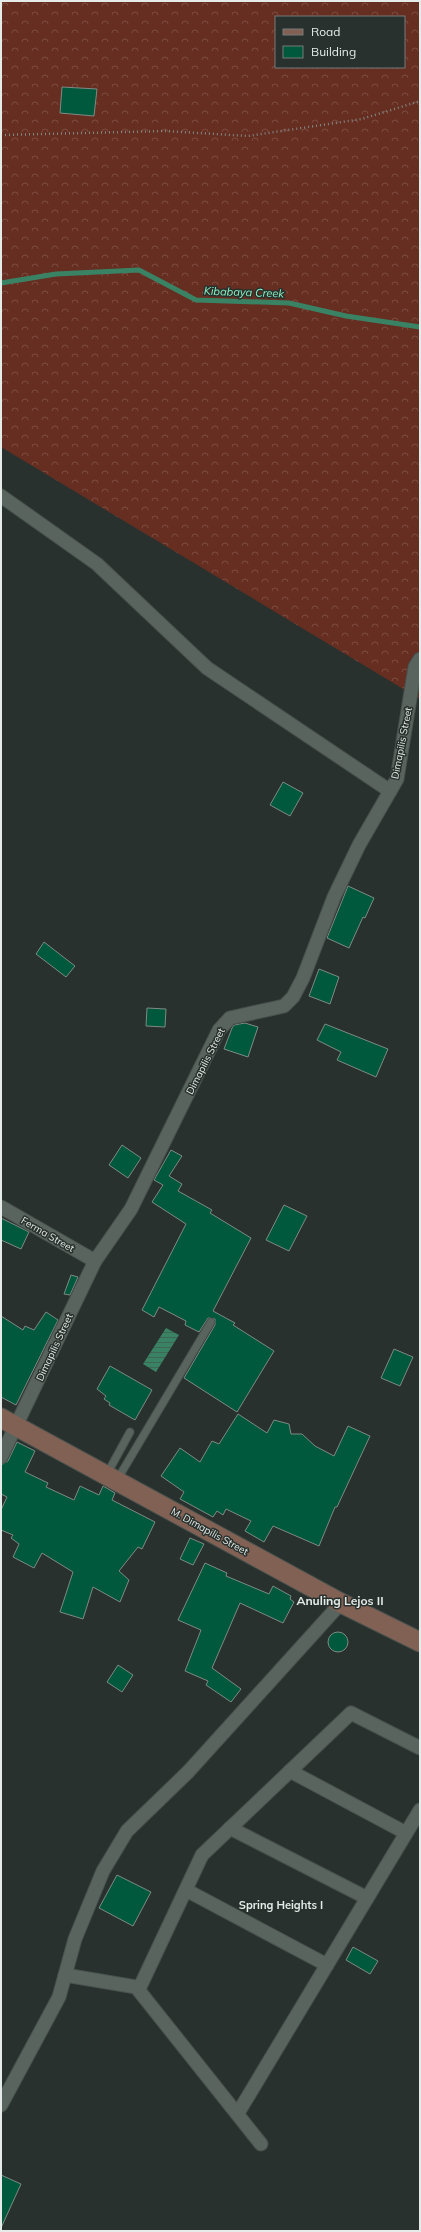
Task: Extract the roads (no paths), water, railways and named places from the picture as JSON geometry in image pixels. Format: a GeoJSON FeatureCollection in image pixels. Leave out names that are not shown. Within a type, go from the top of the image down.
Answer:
{"type":"FeatureCollection","features":[{"type":"Feature","properties":{"kind":"main road","name":"M. Dimapilis Street"},"geometry":{"type":"LineString","coordinates":[[9,1422],[341,1603],[420,1642]]}},
{"type":"Feature","properties":{"kind":"street"},"geometry":{"type":"LineString","coordinates":[[1,496],[97,564],[208,668],[390,791]]}},
{"type":"Feature","properties":{"kind":"street","name":"Dimapilis Street"},"geometry":{"type":"LineString","coordinates":[[1,1456],[9,1422],[96,1260],[131,1209],[220,1030],[230,1018],[284,1006],[293,997],[303,978],[334,897],[397,779],[415,667],[420,658]]}},
{"type":"Feature","properties":{"kind":"street","name":"Ferma Street"},"geometry":{"type":"LineString","coordinates":[[1,1207],[96,1260]]}},
{"type":"Feature","properties":{"kind":"street"},"geometry":{"type":"LineString","coordinates":[[1,2104],[59,1997],[75,1939],[103,1871],[127,1831],[188,1772],[341,1603]]}},
{"type":"Feature","properties":{"kind":"street"},"geometry":{"type":"LineString","coordinates":[[139,1989],[202,1855],[351,1712],[420,1748]]}},
{"type":"Feature","properties":{"kind":"street"},"geometry":{"type":"LineString","coordinates":[[290,1771],[406,1833]]}},
{"type":"Feature","properties":{"kind":"street"},"geometry":{"type":"LineString","coordinates":[[238,2113],[420,1810]]}},
{"type":"Feature","properties":{"kind":"street"},"geometry":{"type":"LineString","coordinates":[[230,1828],[368,1898]]}},
{"type":"Feature","properties":{"kind":"street"},"geometry":{"type":"LineString","coordinates":[[186,1890],[327,1965]]}},
{"type":"Feature","properties":{"kind":"street"},"geometry":{"type":"LineString","coordinates":[[65,1975],[136,1987],[139,1989],[261,2144]]}},
{"type":"Feature","properties":{"kind":"lane"},"geometry":{"type":"LineString","coordinates":[[112,1477],[211,1322]]}},
{"type":"Feature","properties":{"kind":"lane"},"geometry":{"type":"LineString","coordinates":[[112,1477],[130,1432]]}},
{"type":"Feature","properties":{"kind":"waterway","name":"Kibabaya Creek"},"geometry":{"type":"LineString","coordinates":[[1,283],[56,274],[139,270],[196,300],[289,303],[346,316],[420,327]]}},
{"type":"Feature","properties":{"kind":"district","name":"Anuling Lejos II"},"geometry":{"type":"Point","coordinates":[340,1601]}},
{"type":"Feature","properties":{"kind":"district","name":"Spring Heights I"},"geometry":{"type":"Point","coordinates":[281,1905]}}]}
